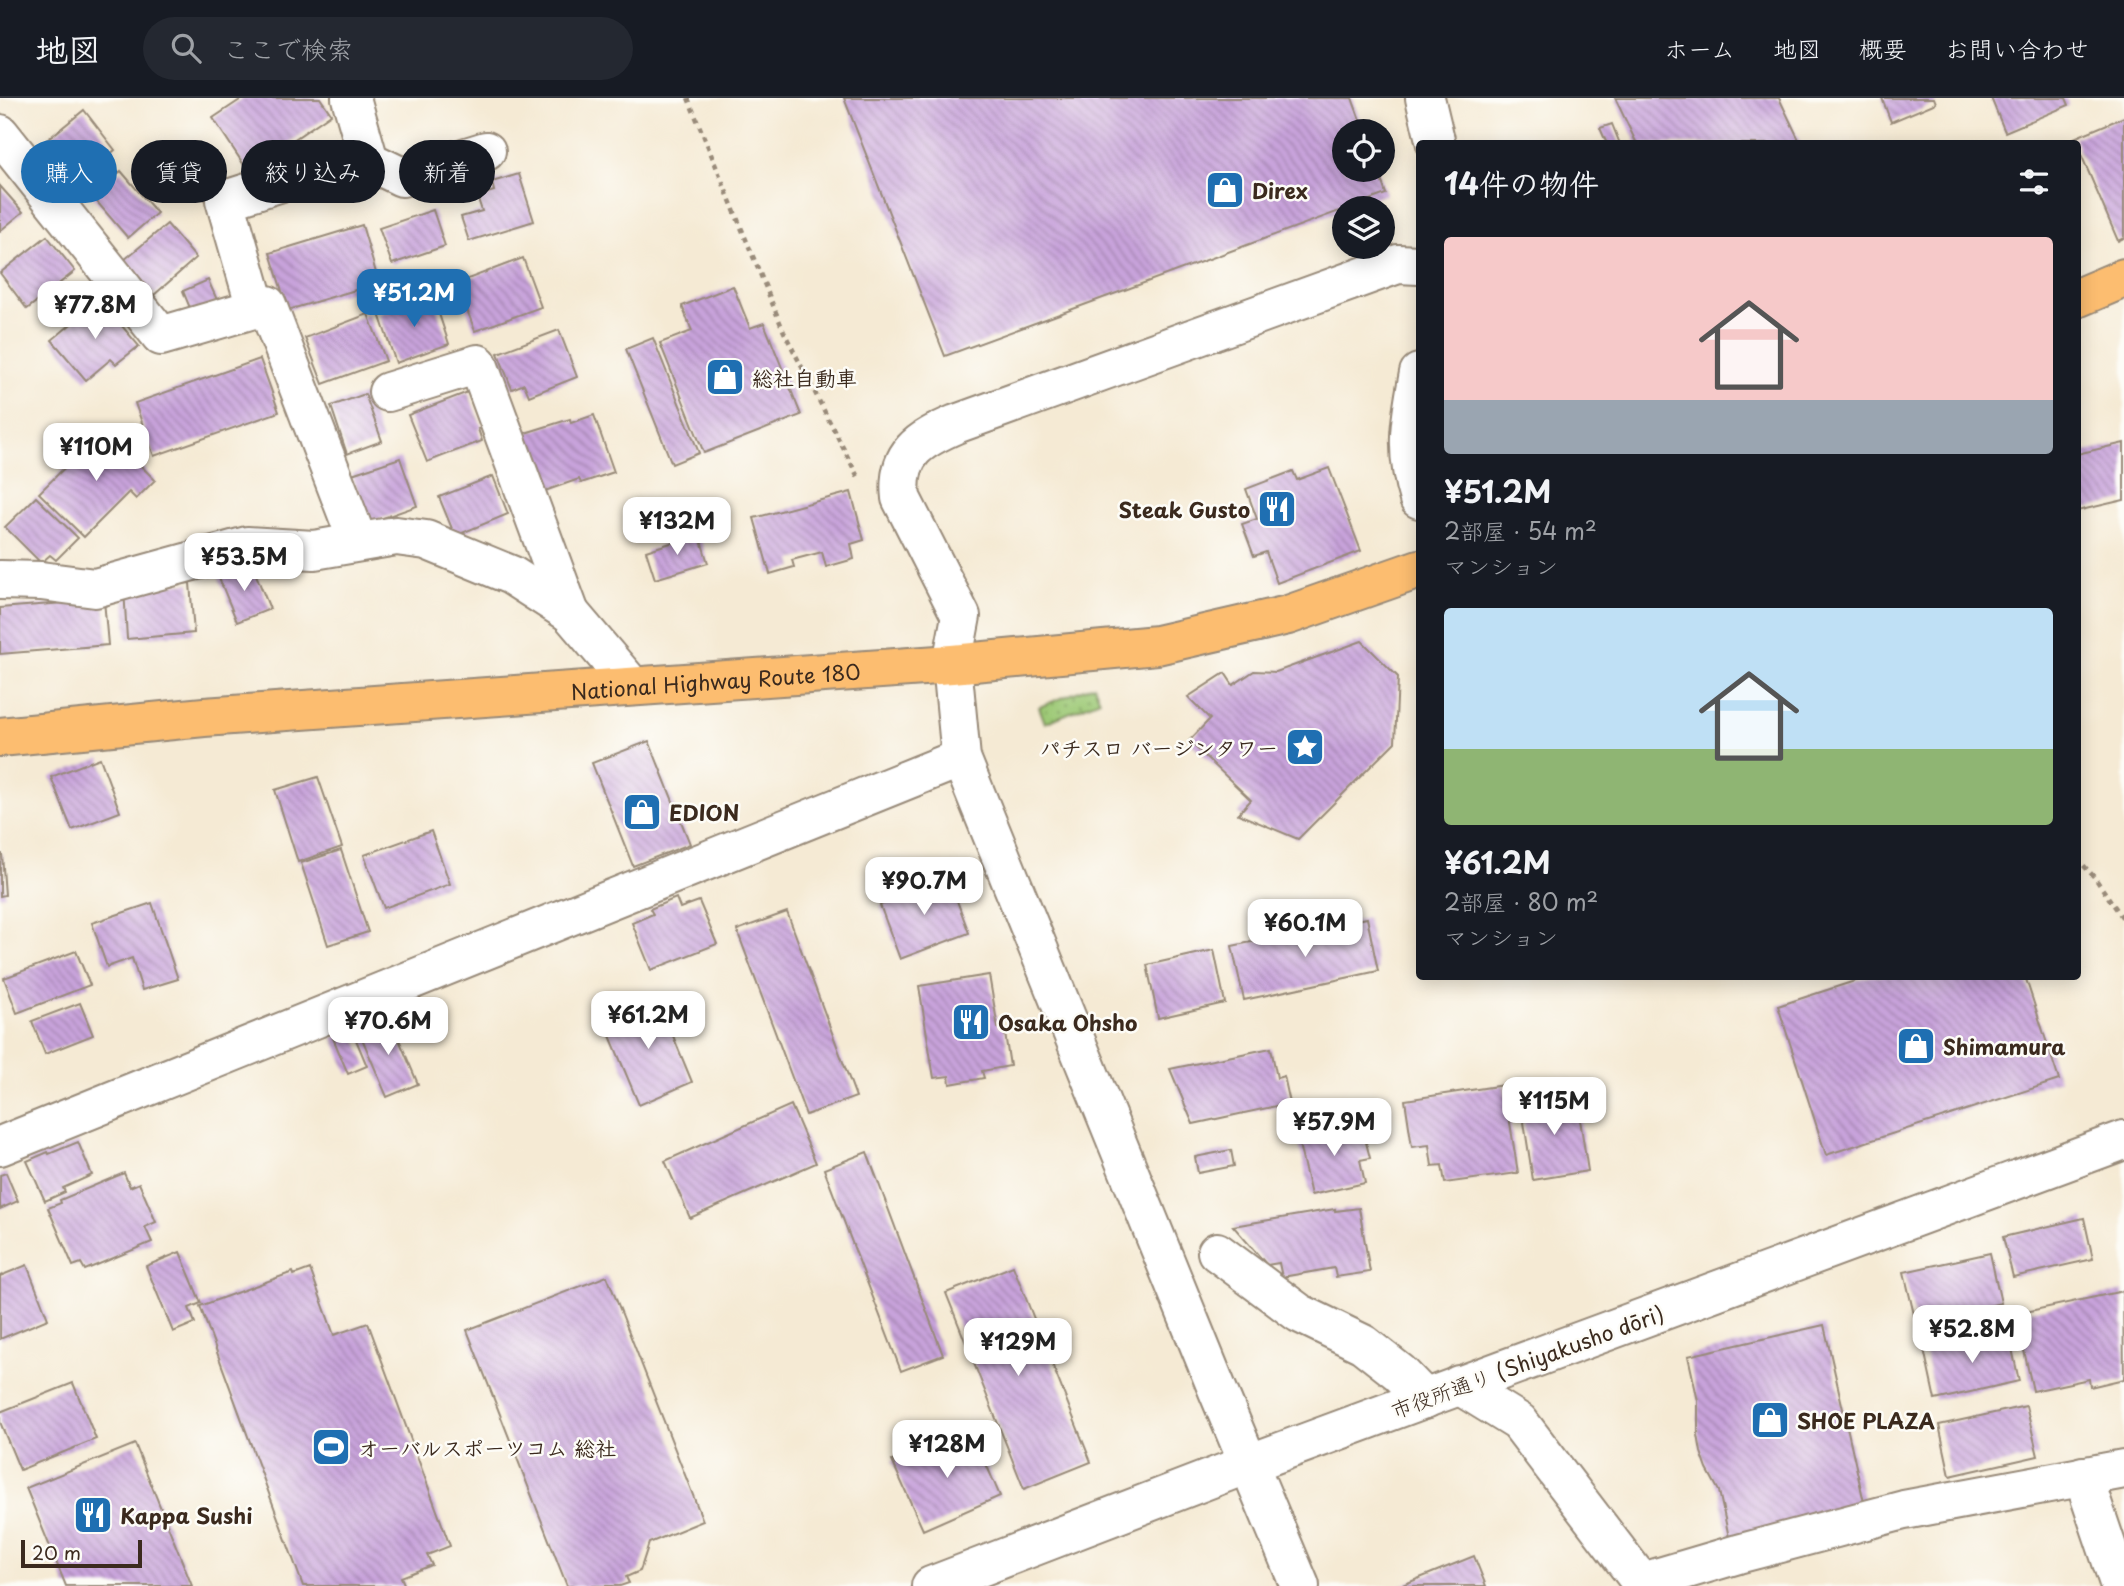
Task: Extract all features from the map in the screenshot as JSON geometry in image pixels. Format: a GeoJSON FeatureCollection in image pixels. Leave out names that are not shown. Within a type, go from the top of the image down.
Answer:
{"type":"FeatureCollection","features":[{"type":"Feature","properties":{"kind":"highway"},"geometry":{"type":"LineString","coordinates":[[2081,296],[2124,278]]}},
{"type":"Feature","properties":{"kind":"highway","name":"National Highway Route 180"},"geometry":{"type":"LineString","coordinates":[[0,737],[204,718],[952,664],[1157,645],[1288,615],[1416,570]]}},
{"type":"Feature","properties":{"kind":"street"},"geometry":{"type":"LineString","coordinates":[[351,98],[363,140]]}},
{"type":"Feature","properties":{"kind":"street"},"geometry":{"type":"LineString","coordinates":[[1425,98],[1435,140]]}},
{"type":"Feature","properties":{"kind":"street"},"geometry":{"type":"LineString","coordinates":[[0,134],[161,336],[267,305],[358,542]]}},
{"type":"Feature","properties":{"kind":"street"},"geometry":{"type":"LineString","coordinates":[[241,195],[225,200],[256,308]]}},
{"type":"Feature","properties":{"kind":"street"},"geometry":{"type":"LineString","coordinates":[[1300,1586],[961,758],[952,664],[961,616],[901,498],[899,481],[903,460],[927,437],[956,424],[1398,264],[1416,265]]}},
{"type":"Feature","properties":{"kind":"street"},"geometry":{"type":"LineString","coordinates":[[388,392],[478,364],[570,613]]}},
{"type":"Feature","properties":{"kind":"street"},"geometry":{"type":"LineString","coordinates":[[1416,392],[1409,438],[1409,458],[1416,487]]}},
{"type":"Feature","properties":{"kind":"street"},"geometry":{"type":"LineString","coordinates":[[0,580],[41,581],[95,588],[247,547],[314,550],[396,536],[426,540],[511,575],[570,613],[632,686]]}},
{"type":"Feature","properties":{"kind":"street"},"geometry":{"type":"LineString","coordinates":[[0,1146],[961,758]]}},
{"type":"Feature","properties":{"kind":"street","name":"市役所通り (Shiyakusho dōri)"},"geometry":{"type":"LineString","coordinates":[[931,1586],[1248,1464],[2124,1140]]}},
{"type":"Feature","properties":{"kind":"street"},"geometry":{"type":"LineString","coordinates":[[1217,1252],[1299,1313],[1363,1344],[1400,1373],[1519,1422],[1644,1584],[1738,1554],[1904,1510],[2124,1469]]}},
{"type":"Feature","properties":{"kind":"street"},"geometry":{"type":"LineString","coordinates":[[2083,1476],[2120,1586]]}},
{"type":"Feature","properties":{"kind":"path"},"geometry":{"type":"LineString","coordinates":[[688,98],[784,332],[865,490]]}},
{"type":"Feature","properties":{"kind":"path"},"geometry":{"type":"LineString","coordinates":[[2081,862],[2124,920]]}},
{"type":"Feature","properties":{"kind":"green space"},"geometry":{"type":"Polygon","coordinates":[[[1094,685],[1100,700],[1045,723],[1039,707],[1094,685]]]}},
{"type":"Feature","properties":{"kind":"building"},"geometry":{"type":"Polygon","coordinates":[[[243,98],[320,98],[331,114],[293,140],[241,140],[241,160],[213,118],[243,98]]]}},
{"type":"Feature","properties":{"kind":"building"},"geometry":{"type":"Polygon","coordinates":[[[844,98],[1352,98],[1360,119],[1332,119],[1332,182],[1382,182],[1386,194],[1332,196],[1332,214],[945,356],[844,98]]]}},
{"type":"Feature","properties":{"kind":"building"},"geometry":{"type":"Polygon","coordinates":[[[1615,98],[1779,98],[1799,140],[1635,140],[1615,98]]]}},
{"type":"Feature","properties":{"kind":"building"},"geometry":{"type":"Polygon","coordinates":[[[1882,98],[1934,98],[1936,103],[1891,122],[1882,98]]]}},
{"type":"Feature","properties":{"kind":"building"},"geometry":{"type":"Polygon","coordinates":[[[1991,98],[2066,98],[2069,105],[2005,132],[1991,98]]]}},
{"type":"Feature","properties":{"kind":"building"},"geometry":{"type":"Polygon","coordinates":[[[84,110],[107,140],[47,140],[84,110]]]}},
{"type":"Feature","properties":{"kind":"building"},"geometry":{"type":"Polygon","coordinates":[[[2124,117],[2124,238],[2118,241],[2081,154],[2081,140],[2074,138],[2124,117]]]}},
{"type":"Feature","properties":{"kind":"building"},"geometry":{"type":"Polygon","coordinates":[[[1612,124],[1618,140],[1605,140],[1600,128],[1612,124]]]}},
{"type":"Feature","properties":{"kind":"building"},"geometry":{"type":"Polygon","coordinates":[[[121,171],[131,183],[131,203],[148,203],[157,213],[128,238],[98,203],[117,203],[117,174],[121,171]]]}},
{"type":"Feature","properties":{"kind":"building"},"geometry":{"type":"Polygon","coordinates":[[[519,174],[534,221],[469,241],[461,217],[482,211],[479,203],[495,203],[495,181],[519,174]]]}},
{"type":"Feature","properties":{"kind":"building"},"geometry":{"type":"Polygon","coordinates":[[[0,186],[23,212],[0,231],[0,186]]]}},
{"type":"Feature","properties":{"kind":"building"},"geometry":{"type":"Polygon","coordinates":[[[433,210],[445,246],[392,264],[379,228],[433,210]]]}},
{"type":"Feature","properties":{"kind":"building"},"geometry":{"type":"Polygon","coordinates":[[[167,224],[196,258],[154,295],[124,260],[167,224]]]}},
{"type":"Feature","properties":{"kind":"building"},"geometry":{"type":"Polygon","coordinates":[[[362,225],[379,283],[288,310],[270,253],[362,225]]]}},
{"type":"Feature","properties":{"kind":"building"},"geometry":{"type":"Polygon","coordinates":[[[47,236],[75,271],[27,309],[0,273],[47,236]]]}},
{"type":"Feature","properties":{"kind":"building"},"geometry":{"type":"Polygon","coordinates":[[[523,258],[541,307],[475,331],[457,283],[523,258]]]}},
{"type":"Feature","properties":{"kind":"building"},"geometry":{"type":"Polygon","coordinates":[[[208,280],[218,302],[192,313],[183,291],[208,280]]]}},
{"type":"Feature","properties":{"kind":"building"},"geometry":{"type":"Polygon","coordinates":[[[733,286],[750,328],[764,323],[801,415],[704,453],[660,343],[692,331],[682,306],[733,286]]]}},
{"type":"Feature","properties":{"kind":"building"},"geometry":{"type":"Polygon","coordinates":[[[433,296],[449,344],[396,363],[379,314],[433,296]]]}},
{"type":"Feature","properties":{"kind":"building"},"geometry":{"type":"Polygon","coordinates":[[[100,300],[139,346],[116,364],[111,359],[86,380],[52,340],[100,300]]]}},
{"type":"Feature","properties":{"kind":"building"},"geometry":{"type":"Polygon","coordinates":[[[368,314],[386,361],[323,384],[305,338],[368,314]]]}},
{"type":"Feature","properties":{"kind":"building"},"geometry":{"type":"Polygon","coordinates":[[[559,330],[577,377],[529,396],[524,384],[512,389],[498,353],[559,330]]]}},
{"type":"Feature","properties":{"kind":"building"},"geometry":{"type":"Polygon","coordinates":[[[653,338],[699,453],[672,464],[626,349],[653,338]]]}},
{"type":"Feature","properties":{"kind":"building"},"geometry":{"type":"Polygon","coordinates":[[[260,359],[279,412],[154,456],[135,403],[260,359]]]}},
{"type":"Feature","properties":{"kind":"building"},"geometry":{"type":"Polygon","coordinates":[[[468,392],[482,428],[478,429],[482,441],[427,462],[408,415],[468,392]]]}},
{"type":"Feature","properties":{"kind":"building"},"geometry":{"type":"Polygon","coordinates":[[[365,394],[382,441],[347,454],[331,406],[365,394]]]}},
{"type":"Feature","properties":{"kind":"building"},"geometry":{"type":"Polygon","coordinates":[[[594,415],[614,472],[581,483],[579,479],[542,492],[522,434],[570,419],[571,423],[594,415]]]}},
{"type":"Feature","properties":{"kind":"building"},"geometry":{"type":"Polygon","coordinates":[[[104,429],[155,480],[136,499],[129,492],[84,537],[39,493],[104,429]]]}},
{"type":"Feature","properties":{"kind":"building"},"geometry":{"type":"Polygon","coordinates":[[[2124,443],[2124,500],[2081,510],[2081,453],[2124,443]]]}},
{"type":"Feature","properties":{"kind":"building"},"geometry":{"type":"Polygon","coordinates":[[[400,458],[417,506],[369,523],[352,474],[400,458]]]}},
{"type":"Feature","properties":{"kind":"building"},"geometry":{"type":"Polygon","coordinates":[[[1329,468],[1361,551],[1277,583],[1266,552],[1254,556],[1242,524],[1257,519],[1246,489],[1293,471],[1297,480],[1329,468]]]}},
{"type":"Feature","properties":{"kind":"building"},"geometry":{"type":"Polygon","coordinates":[[[493,476],[508,514],[455,536],[439,497],[493,476]]]}},
{"type":"Feature","properties":{"kind":"building"},"geometry":{"type":"Polygon","coordinates":[[[851,492],[864,540],[851,544],[854,559],[826,567],[822,552],[792,560],[794,567],[770,574],[754,518],[851,492]]]}},
{"type":"Feature","properties":{"kind":"building"},"geometry":{"type":"Polygon","coordinates":[[[36,497],[78,538],[56,560],[50,555],[41,563],[5,527],[36,497]]]}},
{"type":"Feature","properties":{"kind":"building"},"geometry":{"type":"Polygon","coordinates":[[[699,534],[708,563],[655,579],[646,551],[699,534]]]}},
{"type":"Feature","properties":{"kind":"building"},"geometry":{"type":"Polygon","coordinates":[[[252,565],[270,609],[237,622],[219,578],[252,565]]]}},
{"type":"Feature","properties":{"kind":"building"},"geometry":{"type":"Polygon","coordinates":[[[190,583],[194,633],[127,639],[124,588],[190,583]]]}},
{"type":"Feature","properties":{"kind":"building"},"geometry":{"type":"Polygon","coordinates":[[[104,600],[108,645],[0,654],[0,608],[104,600]]]}},
{"type":"Feature","properties":{"kind":"building"},"geometry":{"type":"Polygon","coordinates":[[[1362,641],[1398,677],[1395,742],[1298,839],[1238,814],[1251,800],[1189,741],[1210,719],[1188,697],[1225,673],[1233,685],[1254,671],[1276,672],[1362,641]]]}},
{"type":"Feature","properties":{"kind":"building"},"geometry":{"type":"Polygon","coordinates":[[[649,741],[690,844],[633,866],[592,763],[649,741]]]}},
{"type":"Feature","properties":{"kind":"building"},"geometry":{"type":"Polygon","coordinates":[[[100,758],[120,812],[72,830],[51,777],[100,758]]]}},
{"type":"Feature","properties":{"kind":"building"},"geometry":{"type":"Polygon","coordinates":[[[318,777],[342,847],[298,862],[275,790],[318,777]]]}},
{"type":"Feature","properties":{"kind":"building"},"geometry":{"type":"Polygon","coordinates":[[[431,831],[450,884],[384,908],[364,855],[431,831]]]}},
{"type":"Feature","properties":{"kind":"building"},"geometry":{"type":"Polygon","coordinates":[[[341,850],[368,932],[328,945],[301,863],[341,850]]]}},
{"type":"Feature","properties":{"kind":"building"},"geometry":{"type":"Polygon","coordinates":[[[0,854],[5,895],[0,896],[0,854]]]}},
{"type":"Feature","properties":{"kind":"building"},"geometry":{"type":"Polygon","coordinates":[[[947,874],[969,933],[900,959],[880,905],[900,898],[898,892],[947,874]]]}},
{"type":"Feature","properties":{"kind":"building"},"geometry":{"type":"Polygon","coordinates":[[[676,898],[680,908],[699,901],[717,944],[651,970],[632,923],[653,914],[650,909],[676,898]]]}},
{"type":"Feature","properties":{"kind":"building"},"geometry":{"type":"Polygon","coordinates":[[[152,903],[178,979],[142,990],[132,958],[107,967],[92,923],[152,903]]]}},
{"type":"Feature","properties":{"kind":"building"},"geometry":{"type":"Polygon","coordinates":[[[787,912],[856,1097],[806,1115],[737,930],[787,912]]]}},
{"type":"Feature","properties":{"kind":"building"},"geometry":{"type":"Polygon","coordinates":[[[1367,918],[1378,971],[1244,1000],[1232,946],[1367,918]]]}},
{"type":"Feature","properties":{"kind":"building"},"geometry":{"type":"Polygon","coordinates":[[[1214,950],[1225,1003],[1158,1018],[1147,965],[1214,950]]]}},
{"type":"Feature","properties":{"kind":"building"},"geometry":{"type":"Polygon","coordinates":[[[76,951],[90,985],[17,1013],[4,978],[76,951]]]}},
{"type":"Feature","properties":{"kind":"building"},"geometry":{"type":"Polygon","coordinates":[[[989,975],[998,1028],[1004,1027],[1010,1066],[982,1071],[984,1078],[950,1084],[949,1076],[934,1078],[919,986],[989,975]]]}},
{"type":"Feature","properties":{"kind":"building"},"geometry":{"type":"Polygon","coordinates":[[[1858,980],[2026,980],[2059,1080],[1826,1155],[1778,1006],[1858,980]]]}},
{"type":"Feature","properties":{"kind":"building"},"geometry":{"type":"Polygon","coordinates":[[[657,997],[692,1082],[639,1105],[603,1019],[657,997]]]}},
{"type":"Feature","properties":{"kind":"building"},"geometry":{"type":"Polygon","coordinates":[[[80,1003],[93,1035],[45,1054],[32,1021],[80,1003]]]}},
{"type":"Feature","properties":{"kind":"building"},"geometry":{"type":"Polygon","coordinates":[[[389,1016],[418,1084],[387,1097],[358,1029],[389,1016]]]}},
{"type":"Feature","properties":{"kind":"building"},"geometry":{"type":"Polygon","coordinates":[[[352,1030],[367,1066],[348,1074],[333,1038],[352,1030]]]}},
{"type":"Feature","properties":{"kind":"building"},"geometry":{"type":"Polygon","coordinates":[[[1271,1048],[1277,1078],[1284,1076],[1290,1103],[1193,1124],[1170,1069],[1271,1048]]]}},
{"type":"Feature","properties":{"kind":"building"},"geometry":{"type":"Polygon","coordinates":[[[1504,1085],[1518,1173],[1445,1183],[1442,1165],[1432,1166],[1429,1145],[1412,1147],[1405,1100],[1504,1085]]]}},
{"type":"Feature","properties":{"kind":"building"},"geometry":{"type":"Polygon","coordinates":[[[1576,1094],[1588,1171],[1533,1180],[1521,1103],[1576,1094]]]}},
{"type":"Feature","properties":{"kind":"building"},"geometry":{"type":"Polygon","coordinates":[[[791,1105],[816,1163],[690,1218],[665,1161],[791,1105]]]}},
{"type":"Feature","properties":{"kind":"building"},"geometry":{"type":"Polygon","coordinates":[[[1361,1123],[1370,1158],[1360,1160],[1365,1183],[1311,1195],[1297,1136],[1361,1123]]]}},
{"type":"Feature","properties":{"kind":"building"},"geometry":{"type":"Polygon","coordinates":[[[78,1142],[92,1175],[63,1188],[65,1192],[45,1201],[27,1161],[78,1142]]]}},
{"type":"Feature","properties":{"kind":"building"},"geometry":{"type":"Polygon","coordinates":[[[1231,1150],[1234,1166],[1198,1173],[1195,1157],[1231,1150]]]}},
{"type":"Feature","properties":{"kind":"building"},"geometry":{"type":"Polygon","coordinates":[[[867,1152],[943,1355],[901,1371],[824,1169],[867,1152]]]}},
{"type":"Feature","properties":{"kind":"building"},"geometry":{"type":"Polygon","coordinates":[[[6,1173],[18,1201],[0,1209],[0,1175],[6,1173]]]}},
{"type":"Feature","properties":{"kind":"building"},"geometry":{"type":"Polygon","coordinates":[[[124,1173],[130,1187],[139,1183],[156,1222],[145,1227],[152,1242],[85,1270],[81,1263],[73,1266],[48,1208],[61,1203],[60,1200],[124,1173]]]}},
{"type":"Feature","properties":{"kind":"building"},"geometry":{"type":"Polygon","coordinates":[[[1359,1208],[1370,1272],[1336,1277],[1334,1268],[1282,1277],[1279,1263],[1267,1265],[1233,1226],[1335,1209],[1359,1208]]]}},
{"type":"Feature","properties":{"kind":"building"},"geometry":{"type":"Polygon","coordinates":[[[2084,1218],[2093,1259],[2013,1277],[2003,1237],[2084,1218]]]}},
{"type":"Feature","properties":{"kind":"building"},"geometry":{"type":"Polygon","coordinates":[[[180,1252],[201,1303],[189,1308],[195,1323],[173,1332],[146,1266],[180,1252]]]}},
{"type":"Feature","properties":{"kind":"building"},"geometry":{"type":"Polygon","coordinates":[[[1990,1253],[2001,1303],[1916,1323],[1904,1272],[1990,1253]]]}},
{"type":"Feature","properties":{"kind":"building"},"geometry":{"type":"Polygon","coordinates":[[[27,1265],[48,1319],[0,1339],[0,1276],[27,1265]]]}},
{"type":"Feature","properties":{"kind":"building"},"geometry":{"type":"Polygon","coordinates":[[[1013,1266],[1091,1462],[1024,1489],[946,1293],[1013,1266]]]}},
{"type":"Feature","properties":{"kind":"building"},"geometry":{"type":"Polygon","coordinates":[[[310,1269],[334,1335],[368,1323],[450,1546],[427,1555],[432,1565],[401,1577],[405,1586],[303,1586],[200,1306],[293,1272],[294,1275],[310,1269]]]}},
{"type":"Feature","properties":{"kind":"building"},"geometry":{"type":"Polygon","coordinates":[[[607,1276],[703,1521],[649,1543],[640,1571],[626,1577],[629,1583],[620,1586],[567,1586],[467,1330],[607,1276]]]}},
{"type":"Feature","properties":{"kind":"building"},"geometry":{"type":"Polygon","coordinates":[[[2123,1291],[2124,1379],[2090,1387],[2089,1379],[2033,1391],[2016,1314],[2123,1291]]]}},
{"type":"Feature","properties":{"kind":"building"},"geometry":{"type":"Polygon","coordinates":[[[1824,1325],[1866,1511],[1730,1542],[1719,1491],[1701,1452],[1698,1401],[1688,1356],[1824,1325]]]}},
{"type":"Feature","properties":{"kind":"building"},"geometry":{"type":"Polygon","coordinates":[[[2008,1330],[2019,1381],[1935,1400],[1924,1349],[2008,1330]]]}},
{"type":"Feature","properties":{"kind":"building"},"geometry":{"type":"Polygon","coordinates":[[[73,1383],[96,1439],[20,1470],[0,1422],[0,1412],[73,1383]]]}},
{"type":"Feature","properties":{"kind":"building"},"geometry":{"type":"Polygon","coordinates":[[[2026,1406],[2038,1456],[1950,1476],[1939,1425],[2026,1406]]]}},
{"type":"Feature","properties":{"kind":"building"},"geometry":{"type":"Polygon","coordinates":[[[970,1427],[1000,1496],[923,1530],[892,1461],[917,1450],[920,1457],[956,1441],[953,1434],[970,1427]]]}},
{"type":"Feature","properties":{"kind":"building"},"geometry":{"type":"Polygon","coordinates":[[[135,1444],[192,1586],[66,1586],[26,1488],[135,1444]]]}},
{"type":"Feature","properties":{"kind":"building"},"geometry":{"type":"Polygon","coordinates":[[[1474,1556],[1486,1586],[1400,1586],[1474,1556]]]}},
{"type":"Feature","properties":{"kind":"place","name":"Direx"},"geometry":{"type":"Point","coordinates":[1225,190]}},
{"type":"Feature","properties":{"kind":"place","name":"総社自動車"},"geometry":{"type":"Point","coordinates":[725,377]}},
{"type":"Feature","properties":{"kind":"place","name":"Steak Gusto"},"geometry":{"type":"Point","coordinates":[1277,509]}},
{"type":"Feature","properties":{"kind":"place","name":"パチスロ バージンタワー"},"geometry":{"type":"Point","coordinates":[1305,747]}},
{"type":"Feature","properties":{"kind":"place","name":"EDION"},"geometry":{"type":"Point","coordinates":[642,812]}},
{"type":"Feature","properties":{"kind":"place","name":"Osaka Ohsho"},"geometry":{"type":"Point","coordinates":[971,1022]}},
{"type":"Feature","properties":{"kind":"place","name":"Shimamura"},"geometry":{"type":"Point","coordinates":[1916,1046]}},
{"type":"Feature","properties":{"kind":"place","name":"SHOE PLAZA"},"geometry":{"type":"Point","coordinates":[1770,1420]}},
{"type":"Feature","properties":{"kind":"place","name":"オーバルスポーツコム 総社"},"geometry":{"type":"Point","coordinates":[331,1447]}},
{"type":"Feature","properties":{"kind":"place","name":"Kappa Sushi"},"geometry":{"type":"Point","coordinates":[93,1515]}}]}
